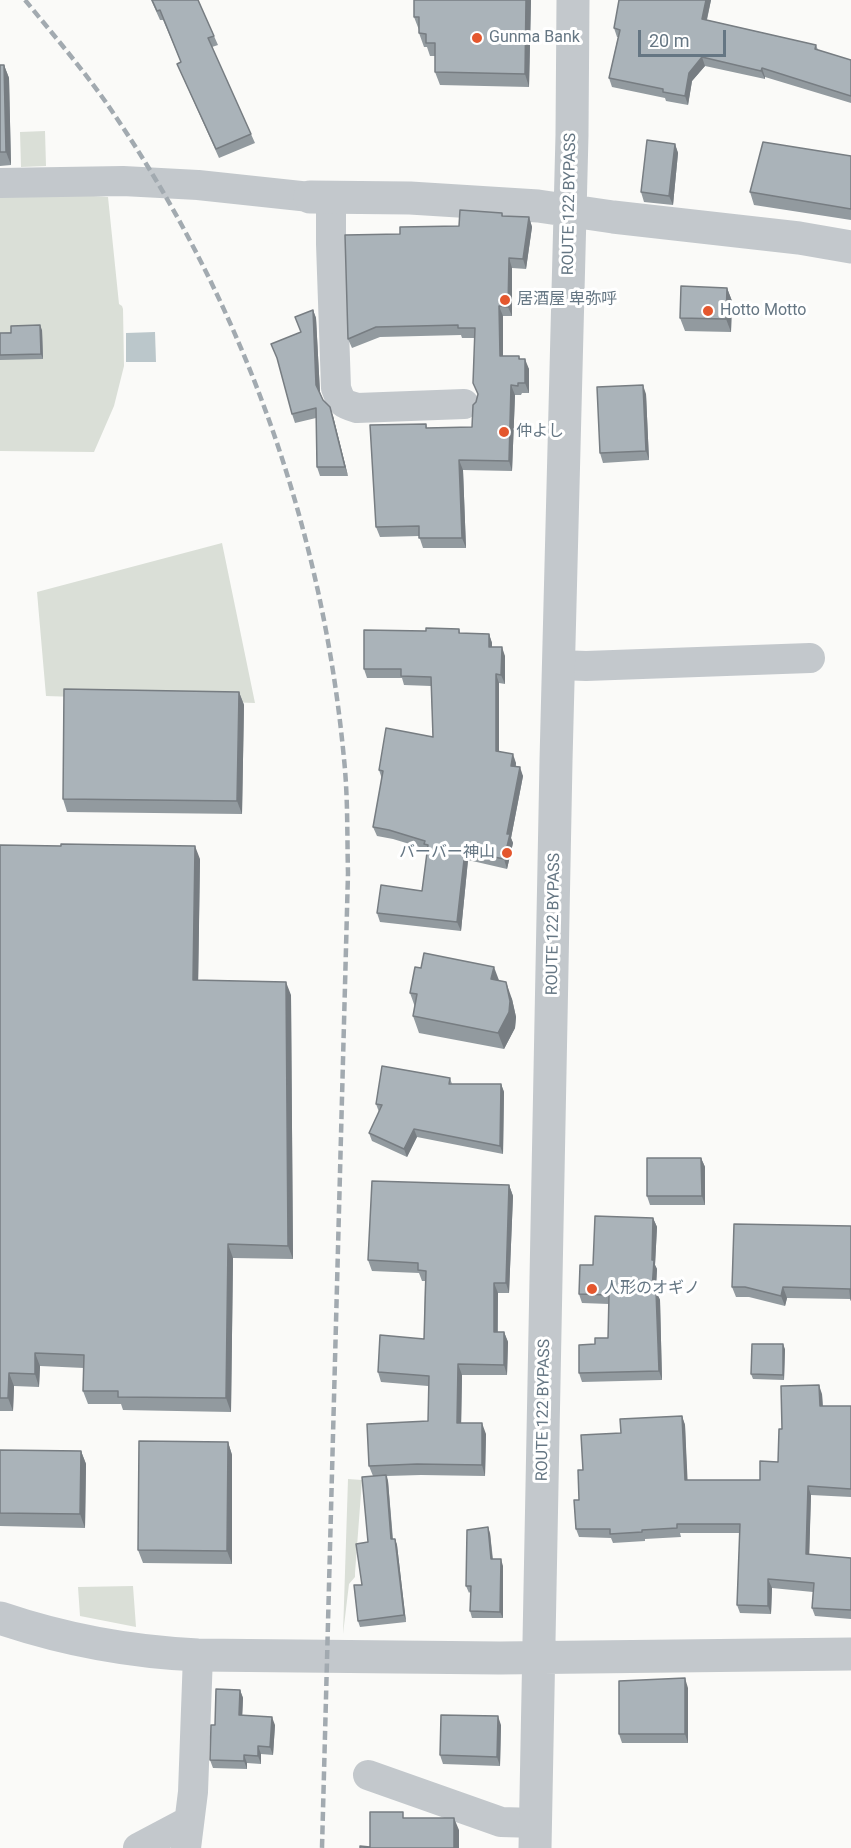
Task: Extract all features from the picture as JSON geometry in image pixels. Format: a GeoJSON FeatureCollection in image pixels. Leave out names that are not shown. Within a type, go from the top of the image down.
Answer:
{"type":"FeatureCollection","features":[{"type":"Feature","properties":{"kind":"street","name":"ROUTE 122 BYPASS"},"geometry":{"type":"LineString","coordinates":[[536,1836],[573,0]]}},
{"type":"Feature","properties":{"kind":"street"},"geometry":{"type":"LineString","coordinates":[[0,183],[123,181],[198,185],[320,197],[447,200],[538,206],[799,238],[851,247]]}},
{"type":"Feature","properties":{"kind":"street"},"geometry":{"type":"LineString","coordinates":[[320,197],[331,244],[336,388],[339,398],[344,404],[357,408],[464,404]]}},
{"type":"Feature","properties":{"kind":"street"},"geometry":{"type":"LineString","coordinates":[[558,665],[810,658]]}},
{"type":"Feature","properties":{"kind":"street"},"geometry":{"type":"LineString","coordinates":[[0,1618],[70,1639],[100,1645],[157,1653],[198,1655],[539,1657],[851,1654]]}},
{"type":"Feature","properties":{"kind":"street"},"geometry":{"type":"LineString","coordinates":[[138,1848],[188,1835],[193,1792],[198,1655]]}},
{"type":"Feature","properties":{"kind":"street"},"geometry":{"type":"LineString","coordinates":[[368,1776],[536,1836]]}},
{"type":"Feature","properties":{"kind":"shaded area"},"geometry":{"type":"Polygon","coordinates":[[[45,131],[46,166],[21,167],[20,132],[45,131]]]}},
{"type":"Feature","properties":{"kind":"shaded area"},"geometry":{"type":"Polygon","coordinates":[[[66,194],[108,197],[119,304],[123,309],[124,366],[114,406],[94,452],[0,451],[0,195],[66,194]]]}},
{"type":"Feature","properties":{"kind":"shaded area"},"geometry":{"type":"Polygon","coordinates":[[[155,332],[156,362],[126,362],[126,333],[155,332]]]}},
{"type":"Feature","properties":{"kind":"shaded area"},"geometry":{"type":"Polygon","coordinates":[[[222,543],[255,703],[46,696],[37,592],[222,543]]]}},
{"type":"Feature","properties":{"kind":"shaded area"},"geometry":{"type":"Polygon","coordinates":[[[348,1479],[362,1480],[355,1577],[349,1584],[343,1634],[348,1479]]]}},
{"type":"Feature","properties":{"kind":"shaded area"},"geometry":{"type":"Polygon","coordinates":[[[133,1586],[136,1627],[80,1616],[78,1587],[133,1586]]]}},
{"type":"Feature","properties":{"kind":"building"},"geometry":{"type":"Polygon","coordinates":[[[152,0],[198,0],[214,36],[208,38],[251,134],[216,149],[177,64],[181,62],[160,10],[157,11],[152,0]]]}},
{"type":"Feature","properties":{"kind":"building","name":"Gunma Bank"},"geometry":{"type":"Polygon","coordinates":[[[414,0],[526,0],[525,74],[435,72],[435,43],[426,43],[426,34],[419,33],[419,17],[414,17],[414,0]]]}},
{"type":"Feature","properties":{"kind":"building"},"geometry":{"type":"Polygon","coordinates":[[[619,0],[706,0],[702,19],[816,45],[815,49],[851,60],[851,96],[762,68],[761,71],[702,57],[689,73],[685,96],[609,78],[620,30],[614,28],[619,0]]]}},
{"type":"Feature","properties":{"kind":"building"},"geometry":{"type":"Polygon","coordinates":[[[0,65],[4,65],[6,152],[0,152],[0,65]]]}},
{"type":"Feature","properties":{"kind":"building"},"geometry":{"type":"Polygon","coordinates":[[[647,140],[675,144],[669,196],[641,192],[647,140]]]}},
{"type":"Feature","properties":{"kind":"building"},"geometry":{"type":"Polygon","coordinates":[[[763,142],[851,156],[851,209],[750,192],[763,142]]]}},
{"type":"Feature","properties":{"kind":"building"},"geometry":{"type":"Polygon","coordinates":[[[460,210],[529,217],[523,259],[509,258],[508,307],[499,306],[500,356],[519,356],[519,359],[525,359],[525,383],[518,383],[518,386],[511,385],[509,461],[459,460],[462,538],[419,538],[419,526],[376,527],[370,425],[426,424],[426,428],[472,427],[473,405],[478,394],[473,383],[475,328],[458,328],[458,325],[376,327],[348,339],[345,235],[400,234],[400,227],[459,226],[460,210]]]}},
{"type":"Feature","properties":{"kind":"building"},"geometry":{"type":"Polygon","coordinates":[[[681,286],[727,288],[726,319],[680,318],[681,286]]]}},
{"type":"Feature","properties":{"kind":"building"},"geometry":{"type":"Polygon","coordinates":[[[313,310],[316,385],[323,400],[330,407],[345,467],[317,467],[316,408],[292,414],[271,344],[301,332],[295,317],[313,310]]]}},
{"type":"Feature","properties":{"kind":"building"},"geometry":{"type":"Polygon","coordinates":[[[40,325],[41,354],[0,355],[0,333],[11,333],[11,326],[40,325]]]}},
{"type":"Feature","properties":{"kind":"building"},"geometry":{"type":"Polygon","coordinates":[[[643,385],[646,451],[600,453],[597,387],[643,385]]]}},
{"type":"Feature","properties":{"kind":"building"},"geometry":{"type":"Polygon","coordinates":[[[426,628],[459,629],[459,633],[489,634],[489,647],[502,647],[501,675],[496,674],[496,751],[513,754],[511,766],[520,767],[504,859],[465,851],[457,922],[377,913],[381,885],[422,891],[428,845],[424,844],[425,841],[373,827],[383,771],[379,770],[386,728],[433,737],[431,677],[401,676],[401,669],[364,669],[364,630],[426,631],[426,628]]]}},
{"type":"Feature","properties":{"kind":"building"},"geometry":{"type":"Polygon","coordinates":[[[64,689],[239,692],[237,801],[63,799],[64,689]]]}},
{"type":"Feature","properties":{"kind":"building"},"geometry":{"type":"Polygon","coordinates":[[[61,844],[195,846],[193,980],[286,982],[288,1246],[228,1244],[226,1398],[118,1397],[118,1391],[83,1391],[84,1355],[35,1353],[35,1374],[9,1373],[8,1398],[0,1398],[0,845],[61,846],[61,844]]]}},
{"type":"Feature","properties":{"kind":"building"},"geometry":{"type":"Polygon","coordinates":[[[424,953],[494,967],[491,979],[506,982],[510,1001],[509,1012],[498,1033],[413,1016],[417,994],[410,993],[415,967],[421,968],[424,953]]]}},
{"type":"Feature","properties":{"kind":"building"},"geometry":{"type":"Polygon","coordinates":[[[382,1066],[450,1078],[449,1084],[501,1084],[500,1146],[414,1129],[404,1149],[369,1133],[382,1105],[376,1104],[382,1066]]]}},
{"type":"Feature","properties":{"kind":"building"},"geometry":{"type":"Polygon","coordinates":[[[647,1158],[701,1158],[702,1196],[647,1196],[647,1158]]]}},
{"type":"Feature","properties":{"kind":"building"},"geometry":{"type":"Polygon","coordinates":[[[372,1181],[509,1185],[506,1283],[494,1283],[494,1332],[504,1332],[504,1365],[458,1364],[457,1423],[482,1423],[482,1465],[369,1466],[367,1424],[428,1421],[429,1376],[378,1372],[380,1335],[424,1339],[426,1271],[418,1270],[418,1263],[368,1260],[372,1181]]]}},
{"type":"Feature","properties":{"kind":"building"},"geometry":{"type":"Polygon","coordinates":[[[595,1216],[653,1218],[652,1290],[656,1291],[659,1371],[579,1373],[579,1345],[595,1344],[595,1338],[608,1338],[609,1295],[579,1294],[580,1265],[593,1265],[595,1216]]]}},
{"type":"Feature","properties":{"kind":"building"},"geometry":{"type":"Polygon","coordinates":[[[734,1224],[851,1226],[851,1300],[850,1289],[783,1287],[781,1296],[745,1287],[732,1287],[734,1224]]]}},
{"type":"Feature","properties":{"kind":"building"},"geometry":{"type":"Polygon","coordinates":[[[752,1344],[783,1344],[783,1375],[751,1374],[752,1344]]]}},
{"type":"Feature","properties":{"kind":"building"},"geometry":{"type":"Polygon","coordinates":[[[819,1385],[820,1406],[851,1406],[851,1489],[808,1486],[806,1554],[851,1558],[851,1610],[812,1608],[814,1583],[768,1579],[768,1606],[737,1605],[740,1524],[677,1524],[677,1528],[610,1534],[610,1529],[576,1529],[574,1500],[579,1500],[578,1470],[583,1470],[581,1435],[621,1433],[620,1419],[682,1416],[685,1480],[760,1480],[760,1461],[778,1462],[779,1429],[782,1429],[781,1386],[819,1385]]]}},
{"type":"Feature","properties":{"kind":"building"},"geometry":{"type":"Polygon","coordinates":[[[139,1441],[228,1442],[227,1551],[138,1550],[139,1441]]]}},
{"type":"Feature","properties":{"kind":"building"},"geometry":{"type":"Polygon","coordinates":[[[0,1450],[81,1451],[80,1514],[0,1513],[0,1450]]]}},
{"type":"Feature","properties":{"kind":"building"},"geometry":{"type":"Polygon","coordinates":[[[386,1475],[391,1539],[395,1539],[404,1615],[358,1621],[354,1585],[362,1585],[356,1544],[368,1542],[362,1477],[386,1475]]]}},
{"type":"Feature","properties":{"kind":"building"},"geometry":{"type":"Polygon","coordinates":[[[488,1527],[491,1559],[501,1559],[500,1612],[470,1611],[471,1586],[466,1586],[467,1530],[488,1527]]]}},
{"type":"Feature","properties":{"kind":"building"},"geometry":{"type":"Polygon","coordinates":[[[685,1678],[685,1734],[619,1734],[619,1681],[685,1678]]]}},
{"type":"Feature","properties":{"kind":"building"},"geometry":{"type":"Polygon","coordinates":[[[216,1689],[240,1690],[239,1715],[272,1717],[270,1747],[258,1746],[258,1756],[244,1755],[244,1761],[210,1760],[211,1725],[215,1725],[216,1689]]]}},
{"type":"Feature","properties":{"kind":"building"},"geometry":{"type":"Polygon","coordinates":[[[441,1715],[498,1716],[497,1757],[440,1755],[441,1715]]]}},
{"type":"Feature","properties":{"kind":"building"},"geometry":{"type":"Polygon","coordinates":[[[370,1812],[403,1812],[403,1818],[454,1818],[454,1848],[360,1848],[360,1846],[370,1847],[370,1812]]]}},
{"type":"Feature","properties":{"kind":"railway"},"geometry":{"type":"LineString","coordinates":[[25,0],[105,101],[153,175],[196,252],[234,332],[267,414],[294,498],[316,584],[333,671],[345,773],[348,873],[322,1848]]}},
{"type":"Feature","properties":{"kind":"place","name":"Gunma Bank"},"geometry":{"type":"Point","coordinates":[477,38]}},
{"type":"Feature","properties":{"kind":"place","name":"居酒屋 卑弥呼"},"geometry":{"type":"Point","coordinates":[505,300]}},
{"type":"Feature","properties":{"kind":"place","name":"Hotto Motto"},"geometry":{"type":"Point","coordinates":[708,311]}},
{"type":"Feature","properties":{"kind":"place","name":"仲よし"},"geometry":{"type":"Point","coordinates":[504,432]}},
{"type":"Feature","properties":{"kind":"place","name":"バーバー神山"},"geometry":{"type":"Point","coordinates":[507,853]}},
{"type":"Feature","properties":{"kind":"place","name":"人形のオギノ"},"geometry":{"type":"Point","coordinates":[592,1289]}}]}
